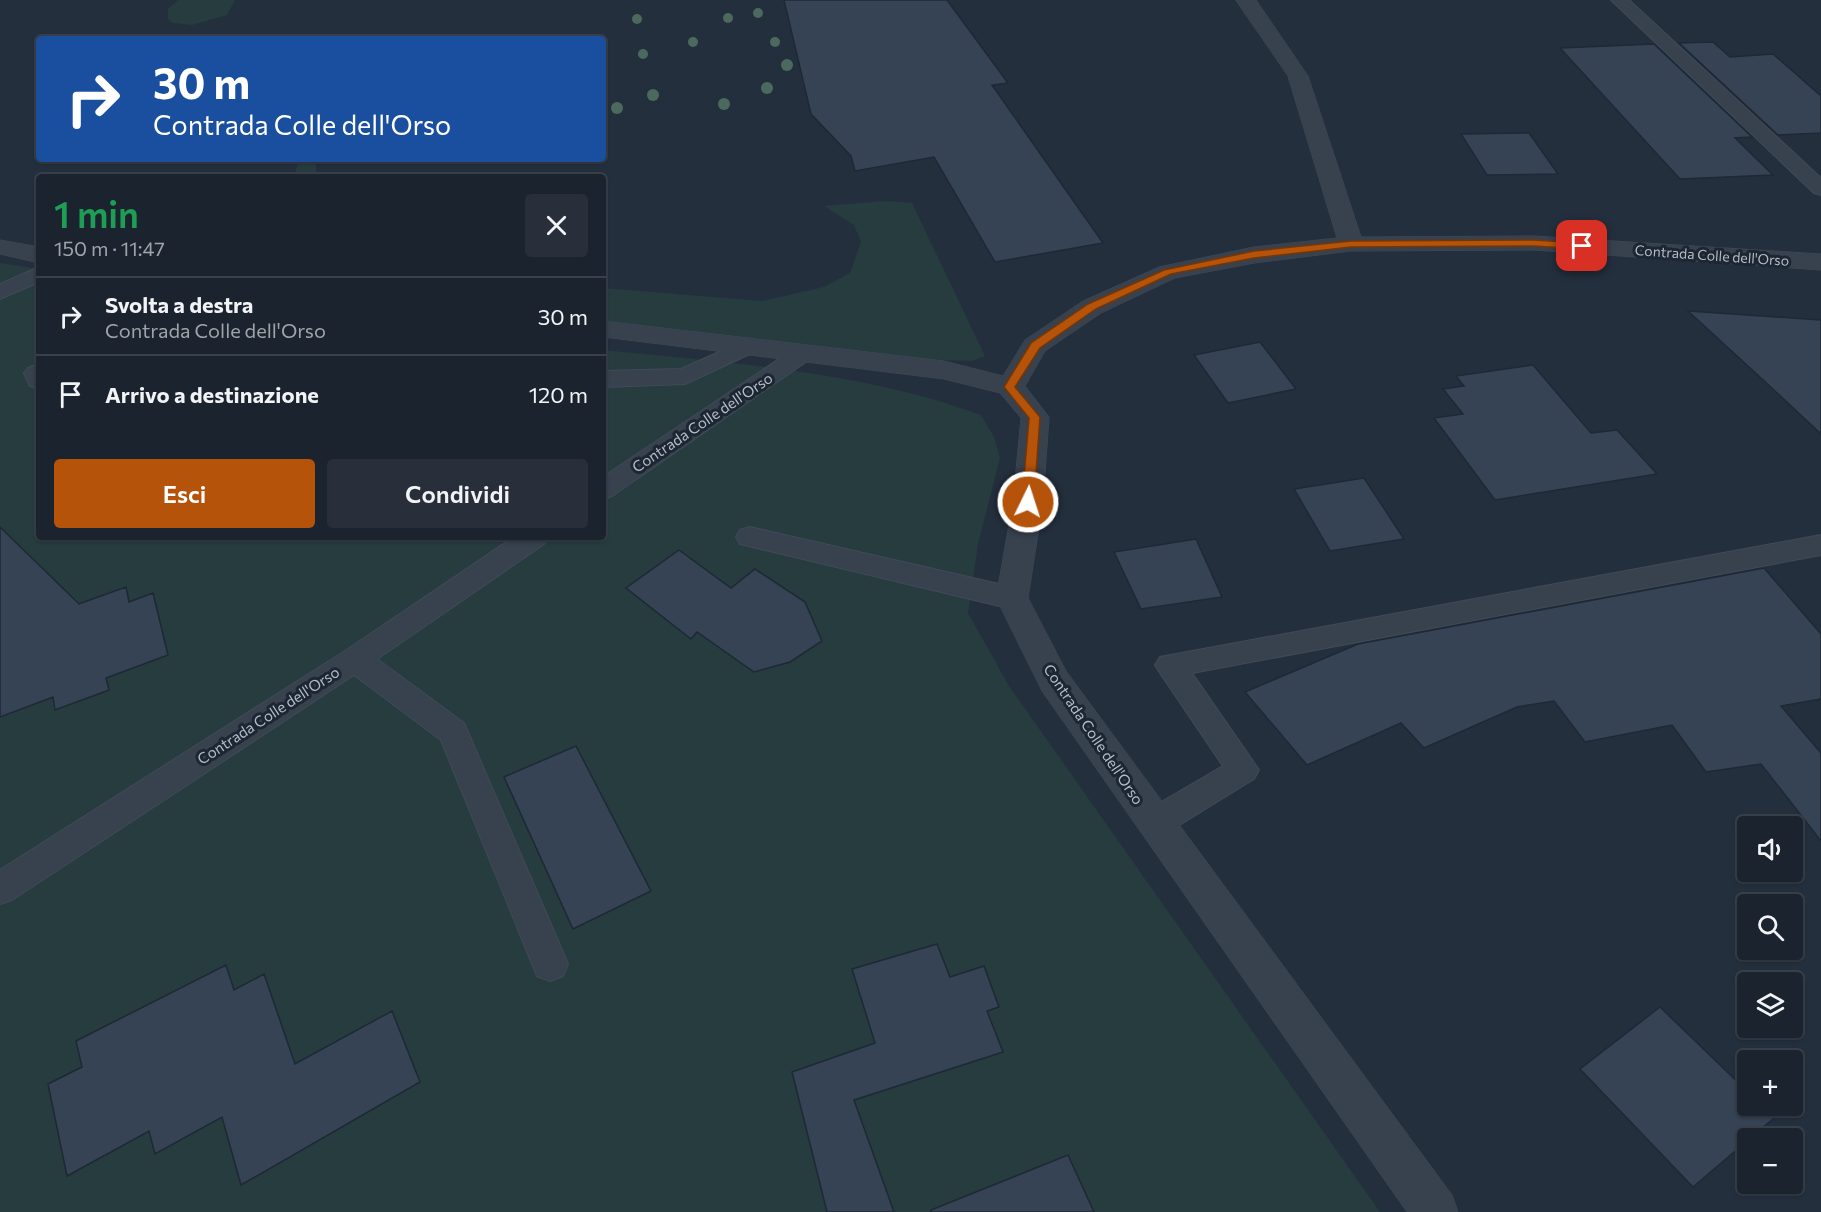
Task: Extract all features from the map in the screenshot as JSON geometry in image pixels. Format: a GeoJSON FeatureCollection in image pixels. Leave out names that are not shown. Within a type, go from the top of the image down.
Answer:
{"type":"FeatureCollection","features":[{"type":"Feature","properties":{"kind":"street"},"geometry":{"type":"LineString","coordinates":[[1246,0],[1298,76],[1351,244]]}},
{"type":"Feature","properties":{"kind":"street","name":"Contrada Colle dell'Orso"},"geometry":{"type":"LineString","coordinates":[[1010,387],[1035,346],[1092,307],[1168,272],[1254,255],[1351,244],[1534,243],[1821,262]]}},
{"type":"Feature","properties":{"kind":"street"},"geometry":{"type":"LineString","coordinates":[[0,247],[36,254]]}},
{"type":"Feature","properties":{"kind":"street"},"geometry":{"type":"LineString","coordinates":[[606,329],[944,370],[1010,387],[1035,417],[1028,502],[1012,598]]}},
{"type":"Feature","properties":{"kind":"street","name":"Contrada Colle dell'Orso"},"geometry":{"type":"LineString","coordinates":[[1012,598],[1054,681],[1435,1212]]}},
{"type":"Feature","properties":{"kind":"lane"},"geometry":{"type":"LineString","coordinates":[[1619,0],[1821,189]]}},
{"type":"Feature","properties":{"kind":"lane"},"geometry":{"type":"LineString","coordinates":[[0,292],[36,275]]}},
{"type":"Feature","properties":{"kind":"lane"},"geometry":{"type":"LineString","coordinates":[[606,379],[685,376],[746,347]]}},
{"type":"Feature","properties":{"kind":"lane","name":"Contrada Colle dell'Orso"},"geometry":{"type":"LineString","coordinates":[[606,488],[801,354]]}},
{"type":"Feature","properties":{"kind":"lane"},"geometry":{"type":"LineString","coordinates":[[750,537],[1012,598]]}},
{"type":"Feature","properties":{"kind":"lane","name":"Contrada Colle dell'Orso"},"geometry":{"type":"LineString","coordinates":[[0,889],[355,659],[530,540]]}},
{"type":"Feature","properties":{"kind":"lane"},"geometry":{"type":"LineString","coordinates":[[1156,822],[1244,770],[1170,665],[1821,545]]}},
{"type":"Feature","properties":{"kind":"lane"},"geometry":{"type":"LineString","coordinates":[[355,659],[453,732],[550,964]]}},
{"type":"Feature","properties":{"kind":"green space"},"geometry":{"type":"Polygon","coordinates":[[[178,0],[235,0],[227,15],[192,25],[173,23],[168,19],[168,9],[178,0]]]}},
{"type":"Feature","properties":{"kind":"green space"},"geometry":{"type":"Polygon","coordinates":[[[298,162],[317,162],[315,174],[295,174],[298,162]]]}},
{"type":"Feature","properties":{"kind":"green space"},"geometry":{"type":"Polygon","coordinates":[[[885,201],[912,203],[985,356],[972,361],[911,359],[606,324],[606,288],[762,301],[824,287],[850,273],[861,242],[854,225],[824,206],[885,201]]]}},
{"type":"Feature","properties":{"kind":"green space"},"geometry":{"type":"Polygon","coordinates":[[[0,263],[36,269],[36,540],[606,540],[606,350],[746,365],[843,379],[937,400],[981,415],[994,437],[1000,458],[978,544],[968,613],[1009,686],[1380,1212],[0,1212],[0,263]]]}},
{"type":"Feature","properties":{"kind":"building"},"geometry":{"type":"Polygon","coordinates":[[[784,0],[947,0],[1008,83],[992,85],[1103,243],[995,262],[934,157],[855,171],[851,156],[811,114],[784,0]]]}},
{"type":"Feature","properties":{"kind":"building"},"geometry":{"type":"Polygon","coordinates":[[[1713,42],[1730,57],[1773,54],[1821,96],[1821,133],[1778,135],[1679,43],[1713,42]]]}},
{"type":"Feature","properties":{"kind":"building"},"geometry":{"type":"Polygon","coordinates":[[[1654,44],[1752,137],[1735,138],[1773,175],[1680,179],[1560,48],[1654,44]]]}},
{"type":"Feature","properties":{"kind":"building"},"geometry":{"type":"Polygon","coordinates":[[[1529,133],[1558,174],[1487,175],[1461,134],[1529,133]]]}},
{"type":"Feature","properties":{"kind":"building"},"geometry":{"type":"Polygon","coordinates":[[[1688,311],[1821,320],[1821,434],[1761,378],[1688,311]]]}},
{"type":"Feature","properties":{"kind":"building"},"geometry":{"type":"Polygon","coordinates":[[[1260,342],[1296,389],[1228,403],[1194,355],[1260,342]]]}},
{"type":"Feature","properties":{"kind":"building"},"geometry":{"type":"Polygon","coordinates":[[[1533,365],[1591,433],[1617,430],[1657,474],[1495,500],[1434,418],[1463,414],[1443,389],[1464,386],[1456,376],[1533,365]]]}},
{"type":"Feature","properties":{"kind":"building"},"geometry":{"type":"Polygon","coordinates":[[[1364,478],[1404,539],[1330,551],[1294,489],[1364,478]]]}},
{"type":"Feature","properties":{"kind":"building"},"geometry":{"type":"Polygon","coordinates":[[[0,527],[79,604],[126,587],[129,602],[153,593],[168,655],[106,678],[109,690],[55,710],[53,697],[0,717],[0,527]]]}},
{"type":"Feature","properties":{"kind":"building"},"geometry":{"type":"Polygon","coordinates":[[[1196,539],[1222,597],[1141,609],[1114,552],[1196,539]]]}},
{"type":"Feature","properties":{"kind":"building"},"geometry":{"type":"Polygon","coordinates":[[[679,550],[731,588],[755,569],[805,602],[822,641],[790,662],[754,672],[697,632],[691,639],[626,588],[679,550]]]}},
{"type":"Feature","properties":{"kind":"building"},"geometry":{"type":"Polygon","coordinates":[[[1764,568],[1821,634],[1821,699],[1781,706],[1821,753],[1821,841],[1761,764],[1706,772],[1672,725],[1585,742],[1554,701],[1517,707],[1424,748],[1401,723],[1307,765],[1245,692],[1358,644],[1764,568]]]}},
{"type":"Feature","properties":{"kind":"building"},"geometry":{"type":"Polygon","coordinates":[[[576,746],[651,891],[573,929],[504,777],[576,746]]]}},
{"type":"Feature","properties":{"kind":"building"},"geometry":{"type":"Polygon","coordinates":[[[937,944],[950,977],[984,966],[999,1007],[987,1011],[1003,1052],[854,1100],[894,1212],[827,1212],[792,1072],[875,1043],[852,969],[937,944]]]}},
{"type":"Feature","properties":{"kind":"building"},"geometry":{"type":"Polygon","coordinates":[[[226,965],[234,990],[264,974],[295,1064],[392,1011],[420,1082],[241,1185],[222,1117],[155,1154],[149,1131],[67,1176],[48,1084],[82,1067],[76,1041],[226,965]]]}},
{"type":"Feature","properties":{"kind":"building"},"geometry":{"type":"Polygon","coordinates":[[[1660,1007],[1737,1081],[1737,1116],[1772,1116],[1774,1118],[1762,1128],[1737,1128],[1737,1150],[1693,1187],[1580,1069],[1660,1007]]]}},
{"type":"Feature","properties":{"kind":"building"},"geometry":{"type":"Polygon","coordinates":[[[1068,1155],[1094,1212],[931,1212],[931,1210],[1068,1155]]]}},
{"type":"Feature","properties":{"kind":"route"},"geometry":{"type":"LineString","coordinates":[[1028,502],[1035,417],[1010,387],[1035,346],[1092,307],[1168,272],[1254,255],[1351,244],[1534,243],[1582,246]]}}]}
